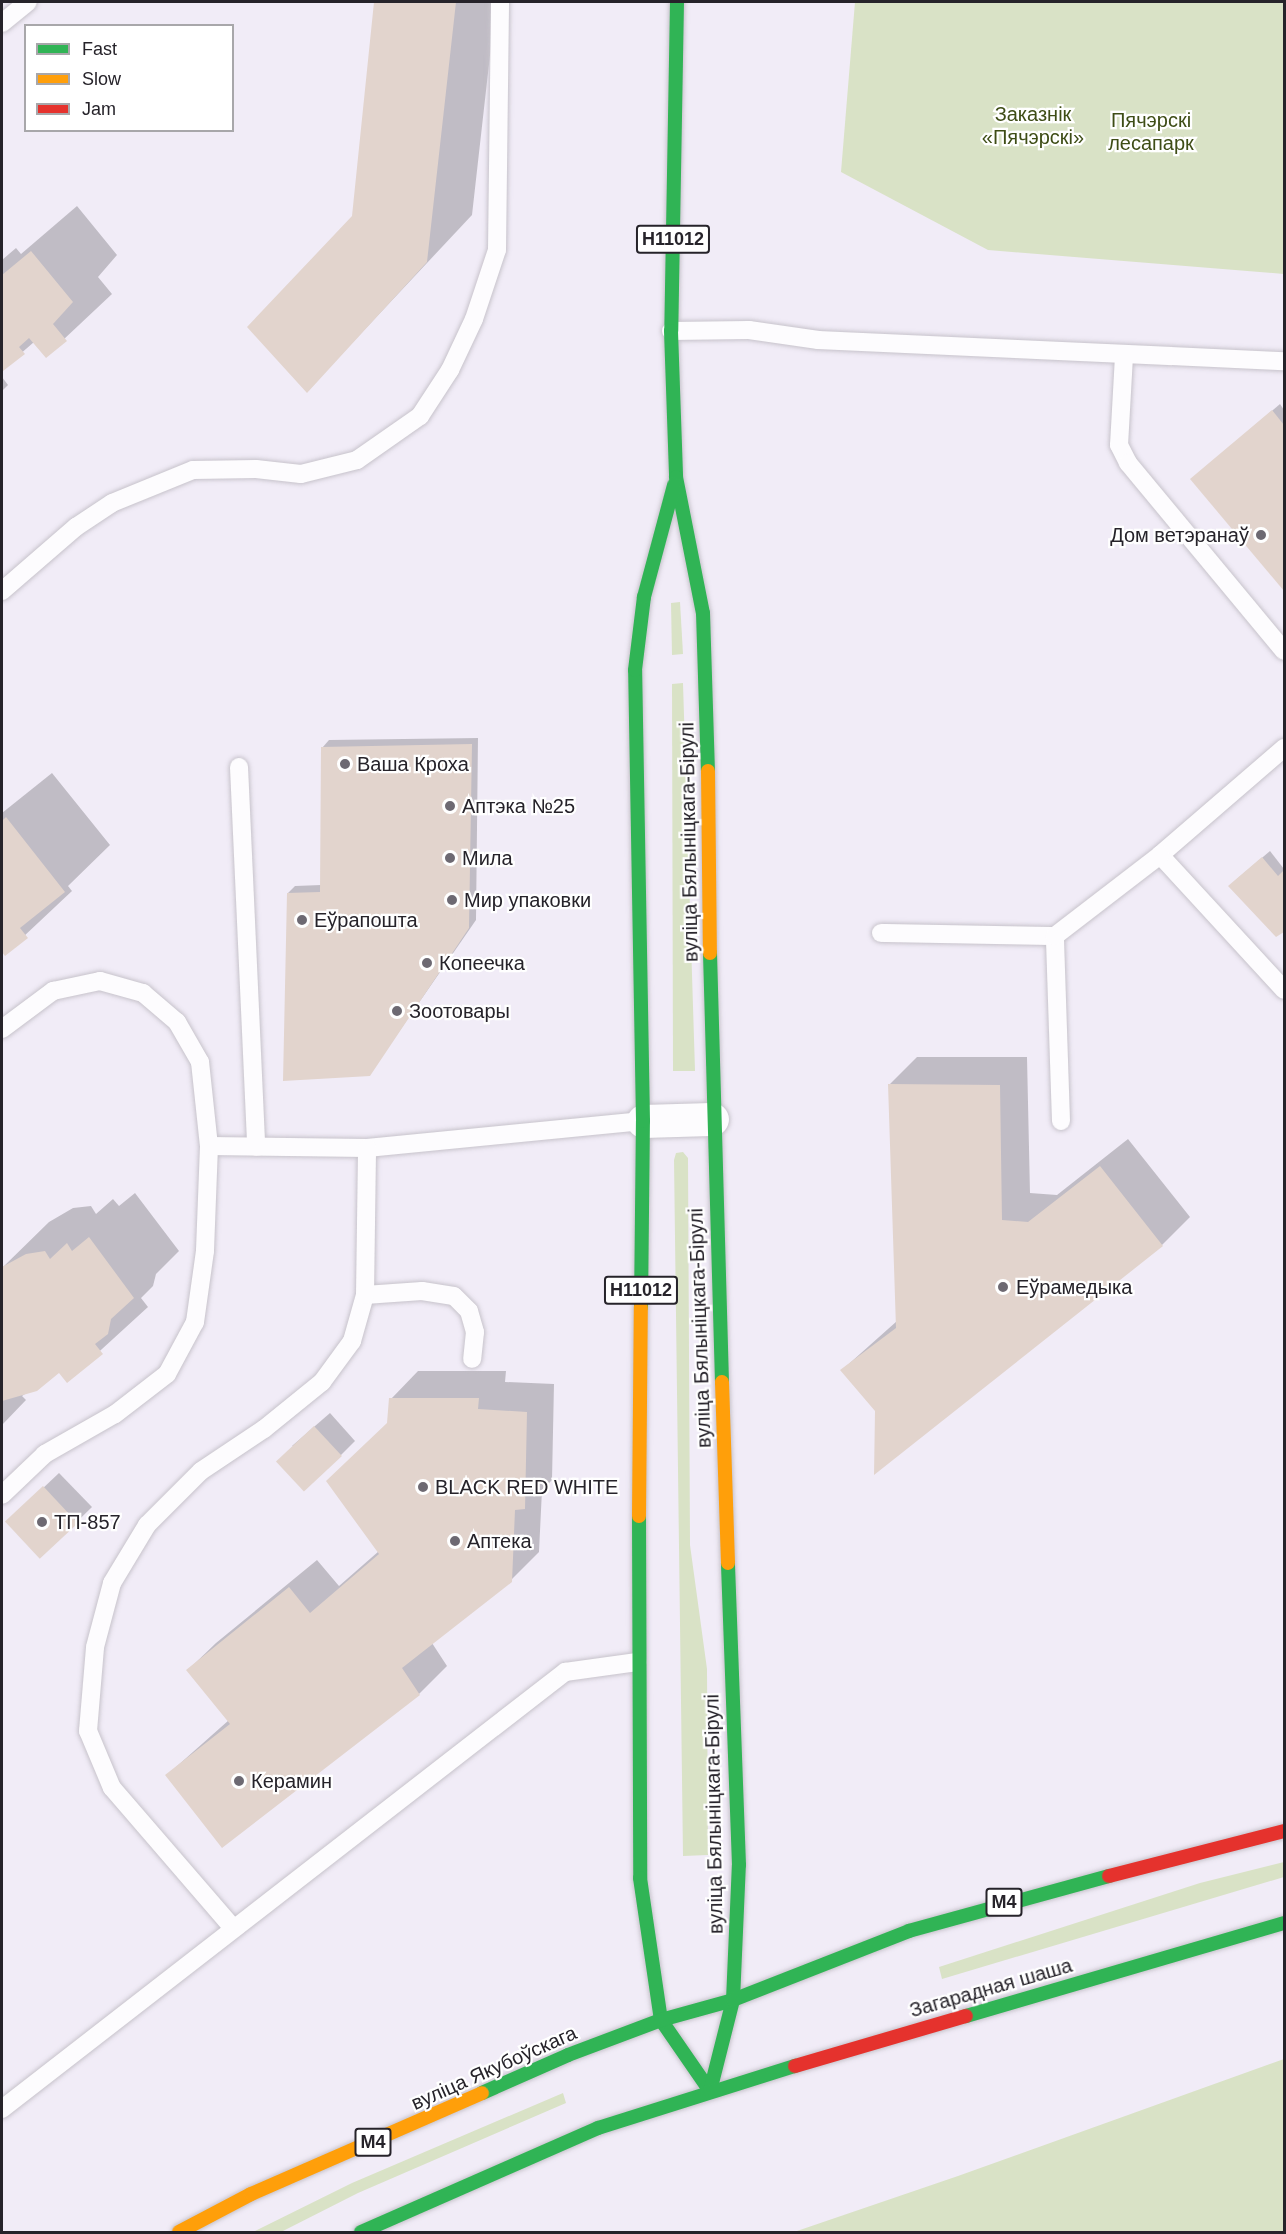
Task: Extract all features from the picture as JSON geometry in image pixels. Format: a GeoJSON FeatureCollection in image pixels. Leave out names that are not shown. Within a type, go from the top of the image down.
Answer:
{"type":"FeatureCollection","features":[{"type":"Feature","properties":{"kind":"main road","name":"вуліца Бялыніцкага-Бірулі"},"geometry":{"type":"LineString","coordinates":[[677,2],[671,331],[676,477],[703,613],[707,667],[712,1119],[738,1865],[733,2000],[710,2091]]}},
{"type":"Feature","properties":{"kind":"main road","name":"вуліца Бялыніцкага-Бірулі"},"geometry":{"type":"LineString","coordinates":[[676,477],[644,597],[636,670],[643,1121],[637,1662],[640,1878],[661,2020],[710,2091]]}},
{"type":"Feature","properties":{"kind":"main road","name":"М4"},"geometry":{"type":"LineString","coordinates":[[733,2000],[909,1931],[976,1910],[1284,1831]]}},
{"type":"Feature","properties":{"kind":"main road","name":"Загарадная шаша"},"geometry":{"type":"LineString","coordinates":[[710,2091],[1284,1923]]}},
{"type":"Feature","properties":{"kind":"main road","name":"вуліца Якубоўскага"},"geometry":{"type":"LineString","coordinates":[[179,2232],[251,2194],[568,2055],[661,2020],[733,2000]]}},
{"type":"Feature","properties":{"kind":"main road"},"geometry":{"type":"LineString","coordinates":[[361,2232],[598,2128],[710,2091]]}},
{"type":"Feature","properties":{"kind":"street"},"geometry":{"type":"LineString","coordinates":[[643,1121],[712,1119]]}},
{"type":"Feature","properties":{"kind":"lane"},"geometry":{"type":"LineString","coordinates":[[2,23],[28,2]]}},
{"type":"Feature","properties":{"kind":"lane"},"geometry":{"type":"LineString","coordinates":[[2,591],[76,527],[112,503],[193,470],[256,469],[301,474],[357,460],[420,416],[450,370],[474,319],[497,250],[500,2]]}},
{"type":"Feature","properties":{"kind":"lane"},"geometry":{"type":"LineString","coordinates":[[671,331],[749,330],[818,340],[1124,356],[1284,361]]}},
{"type":"Feature","properties":{"kind":"lane"},"geometry":{"type":"LineString","coordinates":[[1124,356],[1119,445],[1128,463],[1284,651]]}},
{"type":"Feature","properties":{"kind":"lane"},"geometry":{"type":"LineString","coordinates":[[881,933],[1055,936],[1160,855],[1284,748]]}},
{"type":"Feature","properties":{"kind":"lane"},"geometry":{"type":"LineString","coordinates":[[239,767],[256,1147]]}},
{"type":"Feature","properties":{"kind":"lane"},"geometry":{"type":"LineString","coordinates":[[1160,855],[1284,990]]}},
{"type":"Feature","properties":{"kind":"lane"},"geometry":{"type":"LineString","coordinates":[[1055,936],[1061,1121]]}},
{"type":"Feature","properties":{"kind":"lane"},"geometry":{"type":"LineString","coordinates":[[2,1029],[53,991],[100,981],[143,993],[177,1022],[201,1062],[209,1146],[205,1251],[195,1322],[167,1374],[115,1414],[45,1454],[2,1495]]}},
{"type":"Feature","properties":{"kind":"lane"},"geometry":{"type":"LineString","coordinates":[[209,1146],[367,1148],[643,1121]]}},
{"type":"Feature","properties":{"kind":"lane"},"geometry":{"type":"LineString","coordinates":[[233,1928],[112,1788],[88,1731],[94,1647],[112,1582],[147,1525],[201,1471],[264,1429],[322,1382],[352,1341],[365,1295],[367,1148]]}},
{"type":"Feature","properties":{"kind":"lane"},"geometry":{"type":"LineString","coordinates":[[365,1295],[422,1291],[454,1296],[469,1311],[475,1332],[472,1359]]}},
{"type":"Feature","properties":{"kind":"lane"},"geometry":{"type":"LineString","coordinates":[[2,2109],[565,1672],[637,1662]]}},
{"type":"Feature","properties":{"kind":"green space","name":"Заказнік «Пячэрскі»"},"geometry":{"type":"Polygon","coordinates":[[[855,2],[1284,2],[1284,274],[988,250],[841,172],[855,2]]]}},
{"type":"Feature","properties":{"kind":"green space"},"geometry":{"type":"Polygon","coordinates":[[[680,602],[683,654],[672,655],[671,603],[680,602]]]}},
{"type":"Feature","properties":{"kind":"green space"},"geometry":{"type":"Polygon","coordinates":[[[683,683],[695,1071],[673,1071],[672,684],[683,683]]]}},
{"type":"Feature","properties":{"kind":"green space"},"geometry":{"type":"Polygon","coordinates":[[[683,1152],[688,1158],[690,1545],[707,1669],[708,1855],[683,1856],[674,1160],[676,1153],[683,1152]]]}},
{"type":"Feature","properties":{"kind":"green space"},"geometry":{"type":"Polygon","coordinates":[[[1284,1862],[1284,1877],[942,1979],[939,1967],[1200,1883],[1284,1862]]]}},
{"type":"Feature","properties":{"kind":"green space"},"geometry":{"type":"Polygon","coordinates":[[[1284,2059],[1284,2232],[794,2232],[958,2176],[1284,2059]]]}},
{"type":"Feature","properties":{"kind":"green space"},"geometry":{"type":"Polygon","coordinates":[[[563,2093],[566,2103],[358,2193],[281,2232],[253,2232],[352,2183],[563,2093]]]}},
{"type":"Feature","properties":{"kind":"building"},"geometry":{"type":"Polygon","coordinates":[[[374,2],[456,2],[427,262],[307,393],[247,327],[352,216],[374,2]]]}},
{"type":"Feature","properties":{"kind":"building"},"geometry":{"type":"Polygon","coordinates":[[[31,251],[73,302],[53,324],[67,341],[46,358],[29,338],[19,347],[25,354],[3,371],[2,275],[31,251]]]}},
{"type":"Feature","properties":{"kind":"building","name":"Дом ветэранаў"},"geometry":{"type":"Polygon","coordinates":[[[1272,410],[1284,425],[1284,591],[1190,479],[1272,410]]]}},
{"type":"Feature","properties":{"kind":"building"},"geometry":{"type":"Polygon","coordinates":[[[472,744],[469,928],[370,1076],[283,1081],[287,893],[320,892],[321,747],[472,744]]]}},
{"type":"Feature","properties":{"kind":"building"},"geometry":{"type":"Polygon","coordinates":[[[6,817],[65,892],[20,928],[28,938],[5,956],[2,952],[2,821],[6,817]]]}},
{"type":"Feature","properties":{"kind":"building"},"geometry":{"type":"Polygon","coordinates":[[[1262,857],[1278,876],[1284,870],[1284,932],[1276,937],[1228,886],[1262,857]]]}},
{"type":"Feature","properties":{"kind":"building","name":"Еўрамедыка"},"geometry":{"type":"Polygon","coordinates":[[[888,1084],[1000,1085],[1002,1220],[1028,1222],[1100,1166],[1163,1246],[874,1475],[875,1411],[840,1370],[896,1328],[888,1084]]]}},
{"type":"Feature","properties":{"kind":"building"},"geometry":{"type":"Polygon","coordinates":[[[89,1237],[134,1298],[111,1319],[108,1334],[95,1344],[103,1354],[67,1383],[59,1373],[37,1391],[2,1401],[2,1267],[26,1254],[45,1251],[50,1259],[67,1243],[72,1251],[89,1237]]]}},
{"type":"Feature","properties":{"kind":"building"},"geometry":{"type":"Polygon","coordinates":[[[389,1398],[479,1398],[478,1409],[527,1412],[525,1509],[515,1510],[512,1582],[402,1668],[420,1695],[222,1848],[165,1775],[230,1724],[186,1670],[289,1587],[310,1613],[379,1554],[326,1481],[387,1423],[389,1398]]]}},
{"type":"Feature","properties":{"kind":"building"},"geometry":{"type":"Polygon","coordinates":[[[314,1426],[342,1456],[304,1491],[276,1461],[314,1426]]]}},
{"type":"Feature","properties":{"kind":"building","name":"ТП-857"},"geometry":{"type":"Polygon","coordinates":[[[43,1486],[78,1523],[40,1559],[5,1521],[43,1486]]]}},
{"type":"Feature","properties":{"kind":"traffic: fast"},"geometry":{"type":"LineString","coordinates":[[677,2],[671,331],[676,477],[703,613],[708,771]]}},
{"type":"Feature","properties":{"kind":"traffic: fast"},"geometry":{"type":"LineString","coordinates":[[641,1307],[643,1121],[635,670],[644,597],[674,485]]}},
{"type":"Feature","properties":{"kind":"traffic: fast"},"geometry":{"type":"LineString","coordinates":[[710,953],[722,1382]]}},
{"type":"Feature","properties":{"kind":"traffic: fast"},"geometry":{"type":"LineString","coordinates":[[639,1516],[640,1878],[661,2020],[710,2091]]}},
{"type":"Feature","properties":{"kind":"traffic: fast"},"geometry":{"type":"LineString","coordinates":[[710,2091],[733,2000],[739,1865],[728,1563]]}},
{"type":"Feature","properties":{"kind":"traffic: fast"},"geometry":{"type":"LineString","coordinates":[[482,2093],[568,2055],[661,2020],[733,2000],[909,1931],[1109,1876]]}},
{"type":"Feature","properties":{"kind":"traffic: fast"},"geometry":{"type":"LineString","coordinates":[[966,2016],[1284,1923]]}},
{"type":"Feature","properties":{"kind":"traffic: fast"},"geometry":{"type":"LineString","coordinates":[[361,2232],[598,2128],[795,2066]]}},
{"type":"Feature","properties":{"kind":"traffic: slow"},"geometry":{"type":"LineString","coordinates":[[708,771],[710,953]]}},
{"type":"Feature","properties":{"kind":"traffic: slow"},"geometry":{"type":"LineString","coordinates":[[639,1516],[641,1307]]}},
{"type":"Feature","properties":{"kind":"traffic: slow"},"geometry":{"type":"LineString","coordinates":[[722,1382],[728,1563]]}},
{"type":"Feature","properties":{"kind":"traffic: slow"},"geometry":{"type":"LineString","coordinates":[[179,2232],[251,2194],[482,2093]]}},
{"type":"Feature","properties":{"kind":"traffic: jam"},"geometry":{"type":"LineString","coordinates":[[1109,1876],[1284,1831]]}},
{"type":"Feature","properties":{"kind":"traffic: jam"},"geometry":{"type":"LineString","coordinates":[[795,2066],[966,2016]]}},
{"type":"Feature","properties":{"kind":"place","name":"Дом ветэранаў"},"geometry":{"type":"Point","coordinates":[1261,535]}},
{"type":"Feature","properties":{"kind":"place","name":"Ваша Кроха"},"geometry":{"type":"Point","coordinates":[345,764]}},
{"type":"Feature","properties":{"kind":"place","name":"Аптэка №25"},"geometry":{"type":"Point","coordinates":[450,806]}},
{"type":"Feature","properties":{"kind":"place","name":"Мила"},"geometry":{"type":"Point","coordinates":[450,858]}},
{"type":"Feature","properties":{"kind":"place","name":"Мир упаковки"},"geometry":{"type":"Point","coordinates":[452,900]}},
{"type":"Feature","properties":{"kind":"place","name":"Еўрапошта"},"geometry":{"type":"Point","coordinates":[302,920]}},
{"type":"Feature","properties":{"kind":"place","name":"Копеечка"},"geometry":{"type":"Point","coordinates":[427,963]}},
{"type":"Feature","properties":{"kind":"place","name":"Зоотовары"},"geometry":{"type":"Point","coordinates":[397,1011]}},
{"type":"Feature","properties":{"kind":"place","name":"Еўрамедыка"},"geometry":{"type":"Point","coordinates":[1003,1287]}},
{"type":"Feature","properties":{"kind":"place","name":"BLACK RED WHITE"},"geometry":{"type":"Point","coordinates":[423,1487]}},
{"type":"Feature","properties":{"kind":"place","name":"ТП-857"},"geometry":{"type":"Point","coordinates":[42,1522]}},
{"type":"Feature","properties":{"kind":"place","name":"Аптека"},"geometry":{"type":"Point","coordinates":[455,1541]}},
{"type":"Feature","properties":{"kind":"place","name":"Керамин"},"geometry":{"type":"Point","coordinates":[239,1781]}},
{"type":"Feature","properties":{"kind":"park label","name":"Пячэрскі лесапарк"},"geometry":{"type":"Point","coordinates":[1151,132]}}]}
